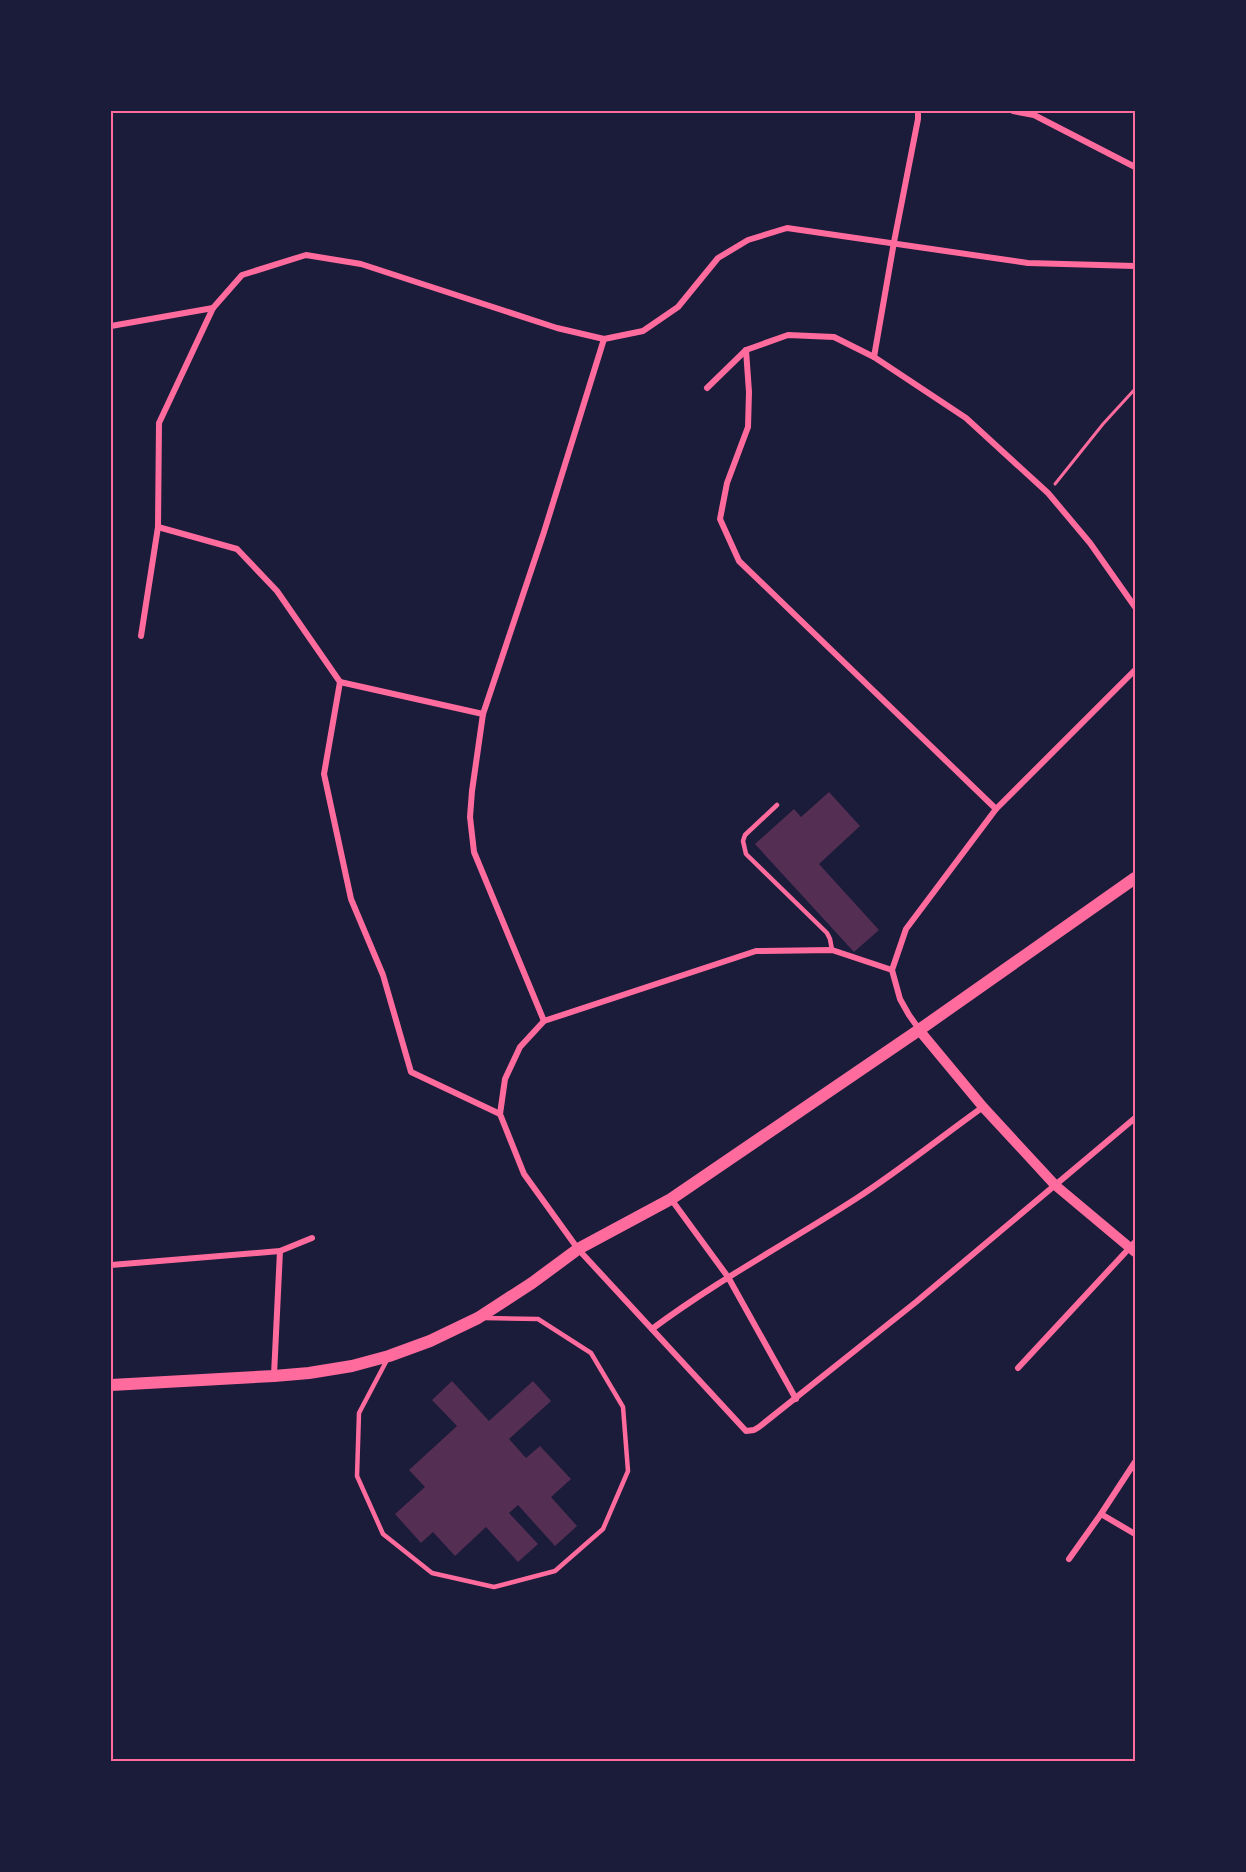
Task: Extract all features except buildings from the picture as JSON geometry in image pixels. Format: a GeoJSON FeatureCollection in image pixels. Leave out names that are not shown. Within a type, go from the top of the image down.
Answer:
{"type":"FeatureCollection","features":[{"type":"Feature","properties":{"kind":"main road"},"geometry":{"type":"LineString","coordinates":[[111,1385],[274,1376],[352,1366],[430,1341],[478,1318],[532,1283],[578,1249],[671,1199],[1135,879]]}},
{"type":"Feature","properties":{"kind":"street"},"geometry":{"type":"LineString","coordinates":[[874,357],[918,111]]}},
{"type":"Feature","properties":{"kind":"street"},"geometry":{"type":"LineString","coordinates":[[1014,111],[1034,115],[1135,167]]}},
{"type":"Feature","properties":{"kind":"street"},"geometry":{"type":"LineString","coordinates":[[141,636],[158,527],[159,423],[213,308],[242,275],[306,255],[361,264],[556,328],[604,339],[643,331],[678,308],[718,258],[748,240],[787,228],[1028,263],[1135,266]]}},
{"type":"Feature","properties":{"kind":"street"},"geometry":{"type":"LineString","coordinates":[[111,326],[213,308]]}},
{"type":"Feature","properties":{"kind":"street"},"geometry":{"type":"LineString","coordinates":[[707,388],[746,350],[788,335],[834,337],[874,357],[966,418],[1048,493],[1090,543],[1135,607]]}},
{"type":"Feature","properties":{"kind":"street"},"geometry":{"type":"LineString","coordinates":[[544,1021],[474,852],[470,817],[472,791],[483,714],[544,532],[604,339]]}},
{"type":"Feature","properties":{"kind":"street"},"geometry":{"type":"LineString","coordinates":[[746,350],[749,392],[748,427],[727,483],[720,519],[739,561],[996,809]]}},
{"type":"Feature","properties":{"kind":"street"},"geometry":{"type":"LineString","coordinates":[[158,527],[237,549],[277,591],[340,682],[483,714]]}},
{"type":"Feature","properties":{"kind":"street"},"geometry":{"type":"LineString","coordinates":[[1128,596],[1135,592]]}},
{"type":"Feature","properties":{"kind":"street"},"geometry":{"type":"LineString","coordinates":[[1018,1368],[1133,1247],[1055,1185],[983,1107],[909,1015],[900,999],[892,970],[906,929],[996,809],[1135,670]]}},
{"type":"Feature","properties":{"kind":"street"},"geometry":{"type":"LineString","coordinates":[[340,682],[324,774],[351,899],[383,975],[411,1071],[500,1114]]}},
{"type":"Feature","properties":{"kind":"street"},"geometry":{"type":"LineString","coordinates":[[892,970],[831,950],[756,951],[544,1021],[520,1047],[505,1079],[500,1114],[524,1174],[578,1249],[746,1431],[759,1427],[796,1399],[916,1302],[1135,1118]]}},
{"type":"Feature","properties":{"kind":"street"},"geometry":{"type":"LineString","coordinates":[[652,1329],[728,1277],[858,1197],[983,1107]]}},
{"type":"Feature","properties":{"kind":"street"},"geometry":{"type":"LineString","coordinates":[[671,1199],[728,1277],[796,1399]]}},
{"type":"Feature","properties":{"kind":"street"},"geometry":{"type":"LineString","coordinates":[[111,1265],[280,1251],[312,1238]]}},
{"type":"Feature","properties":{"kind":"street"},"geometry":{"type":"LineString","coordinates":[[274,1376],[280,1251]]}},
{"type":"Feature","properties":{"kind":"street"},"geometry":{"type":"LineString","coordinates":[[1069,1559],[1135,1461]]}},
{"type":"Feature","properties":{"kind":"street"},"geometry":{"type":"LineString","coordinates":[[1101,1514],[1135,1534]]}},
{"type":"Feature","properties":{"kind":"lane"},"geometry":{"type":"LineString","coordinates":[[777,805],[745,835],[743,841],[746,854],[827,933],[831,950]]}},
{"type":"Feature","properties":{"kind":"lane"},"geometry":{"type":"LineString","coordinates":[[389,1356],[359,1413],[357,1466],[357,1476],[383,1534],[432,1573],[442,1576],[494,1587],[555,1571],[603,1529],[628,1471],[623,1407],[591,1353],[538,1319],[478,1318]]}},
{"type":"Feature","properties":{"kind":"path"},"geometry":{"type":"LineString","coordinates":[[1048,493],[1103,424],[1135,389]]}}]}
